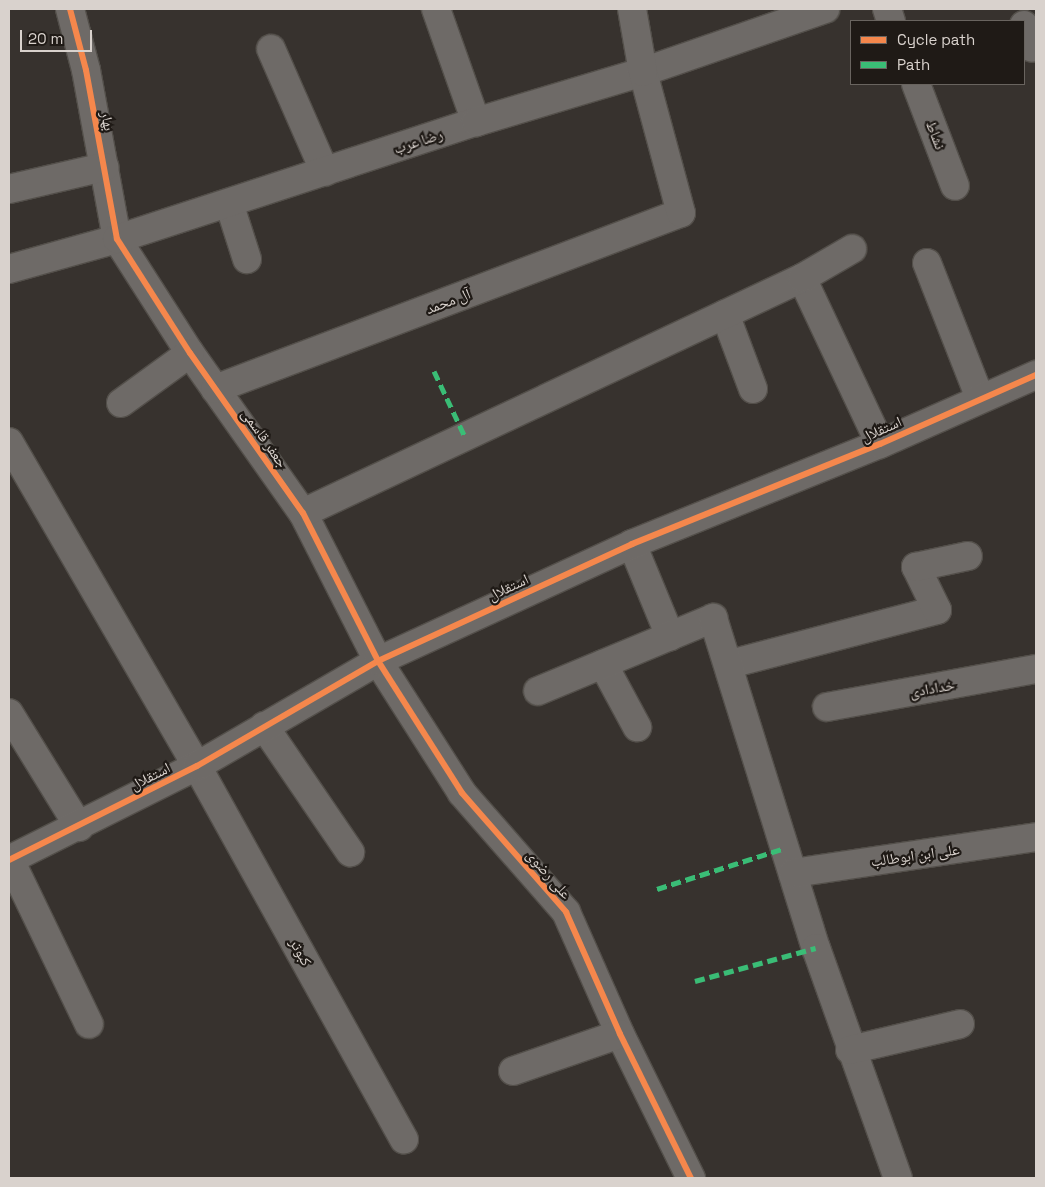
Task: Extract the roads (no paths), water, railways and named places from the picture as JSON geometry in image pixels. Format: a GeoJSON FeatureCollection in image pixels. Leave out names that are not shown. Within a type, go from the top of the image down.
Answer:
{"type":"FeatureCollection","features":[{"type":"Feature","properties":{"kind":"street","name":"بهار"},"geometry":{"type":"LineString","coordinates":[[70,9],[86,70],[117,239]]}},
{"type":"Feature","properties":{"kind":"street"},"geometry":{"type":"LineString","coordinates":[[436,9],[476,122]]}},
{"type":"Feature","properties":{"kind":"street"},"geometry":{"type":"LineString","coordinates":[[632,9],[643,72]]}},
{"type":"Feature","properties":{"kind":"street","name":"رضا عرب"},"geometry":{"type":"LineString","coordinates":[[9,269],[117,239],[476,122],[643,72],[825,9]]}},
{"type":"Feature","properties":{"kind":"street"},"geometry":{"type":"LineString","coordinates":[[271,49],[325,172]]}},
{"type":"Feature","properties":{"kind":"street","name":"آل محمد"},"geometry":{"type":"LineString","coordinates":[[215,390],[681,213],[643,72]]}},
{"type":"Feature","properties":{"kind":"street","name":"نشاط"},"geometry":{"type":"LineString","coordinates":[[916,85],[956,186]]}},
{"type":"Feature","properties":{"kind":"street"},"geometry":{"type":"LineString","coordinates":[[9,189],[104,167]]}},
{"type":"Feature","properties":{"kind":"street"},"geometry":{"type":"LineString","coordinates":[[229,203],[247,258]]}},
{"type":"Feature","properties":{"kind":"street","name":"جعفر قاسمی"},"geometry":{"type":"LineString","coordinates":[[117,239],[215,390],[303,513],[378,661]]}},
{"type":"Feature","properties":{"kind":"street"},"geometry":{"type":"LineString","coordinates":[[303,513],[802,278],[852,249]]}},
{"type":"Feature","properties":{"kind":"street"},"geometry":{"type":"LineString","coordinates":[[927,264],[980,398]]}},
{"type":"Feature","properties":{"kind":"street"},"geometry":{"type":"LineString","coordinates":[[802,278],[880,444]]}},
{"type":"Feature","properties":{"kind":"street"},"geometry":{"type":"LineString","coordinates":[[725,314],[753,389]]}},
{"type":"Feature","properties":{"kind":"street"},"geometry":{"type":"LineString","coordinates":[[122,403],[190,353]]}},
{"type":"Feature","properties":{"kind":"street","name":"استقلال"},"geometry":{"type":"LineString","coordinates":[[9,860],[79,827],[197,766],[378,661],[632,544],[880,444],[980,398],[1036,375]]}},
{"type":"Feature","properties":{"kind":"street","name":"کبوتر"},"geometry":{"type":"LineString","coordinates":[[9,442],[197,766],[404,1139]]}},
{"type":"Feature","properties":{"kind":"street"},"geometry":{"type":"LineString","coordinates":[[632,544],[670,636]]}},
{"type":"Feature","properties":{"kind":"street"},"geometry":{"type":"LineString","coordinates":[[730,664],[937,610],[916,566],[968,556]]}},
{"type":"Feature","properties":{"kind":"street"},"geometry":{"type":"LineString","coordinates":[[538,691],[713,618],[730,664],[793,873],[850,1050],[898,1178]]}},
{"type":"Feature","properties":{"kind":"street","name":"علی رضوی"},"geometry":{"type":"LineString","coordinates":[[378,661],[462,793],[566,912],[620,1034],[691,1178]]}},
{"type":"Feature","properties":{"kind":"street"},"geometry":{"type":"LineString","coordinates":[[603,664],[637,727]]}},
{"type":"Feature","properties":{"kind":"street","name":"خدادادی"},"geometry":{"type":"LineString","coordinates":[[827,706],[1036,669]]}},
{"type":"Feature","properties":{"kind":"street"},"geometry":{"type":"LineString","coordinates":[[9,713],[79,827]]}},
{"type":"Feature","properties":{"kind":"street"},"geometry":{"type":"LineString","coordinates":[[264,726],[350,852]]}},
{"type":"Feature","properties":{"kind":"street","name":"علی ابن ابوطالب"},"geometry":{"type":"LineString","coordinates":[[793,873],[1036,837]]}},
{"type":"Feature","properties":{"kind":"street"},"geometry":{"type":"LineString","coordinates":[[9,860],[89,1024]]}},
{"type":"Feature","properties":{"kind":"street"},"geometry":{"type":"LineString","coordinates":[[850,1050],[960,1024]]}},
{"type":"Feature","properties":{"kind":"street"},"geometry":{"type":"LineString","coordinates":[[513,1071],[620,1034]]}}]}
